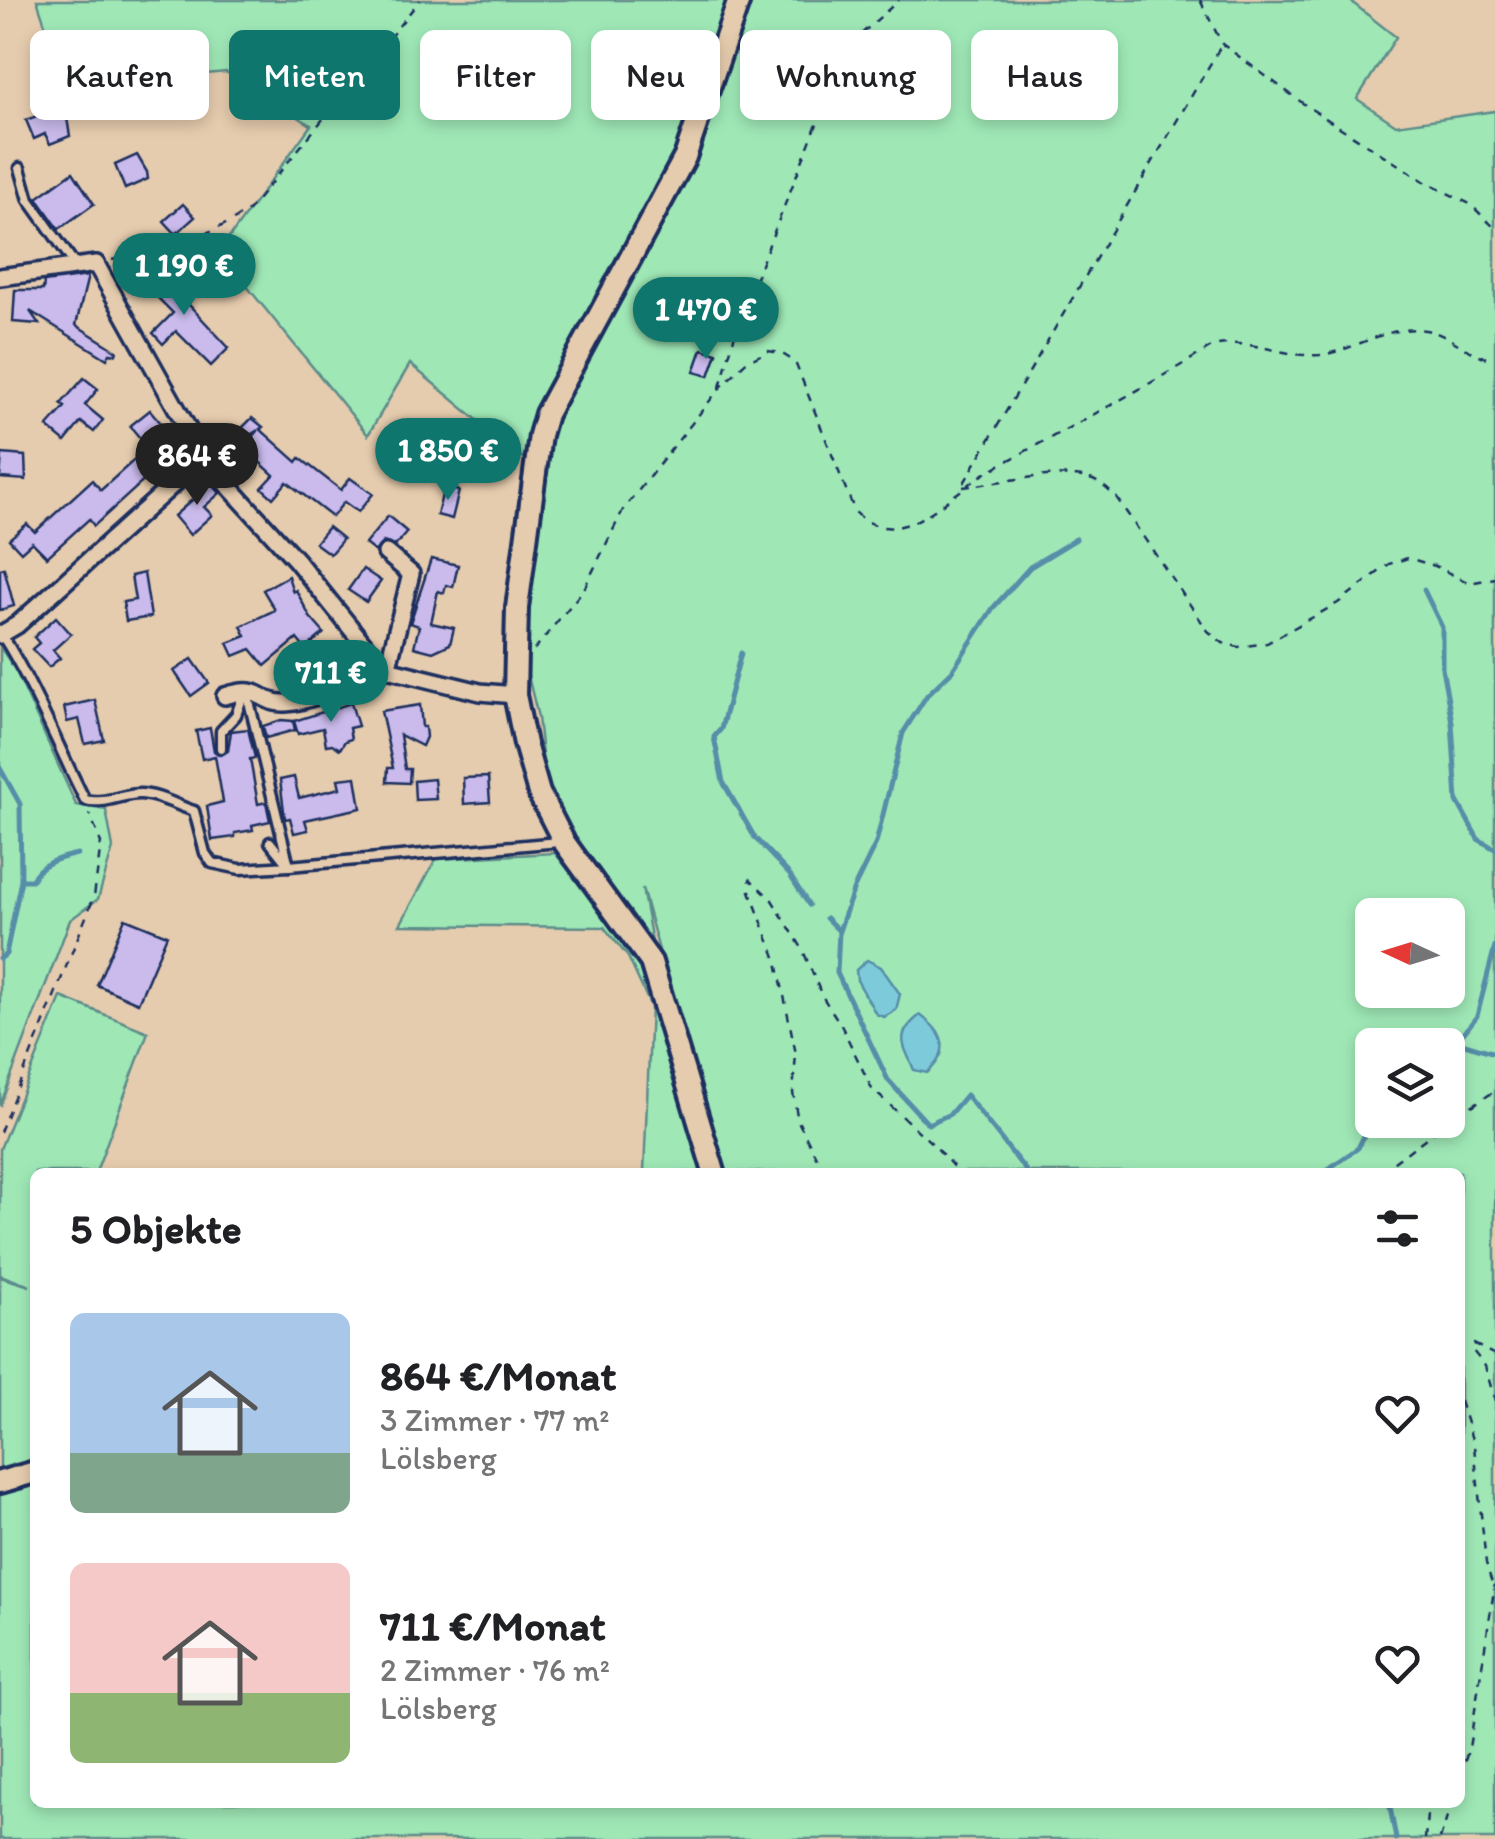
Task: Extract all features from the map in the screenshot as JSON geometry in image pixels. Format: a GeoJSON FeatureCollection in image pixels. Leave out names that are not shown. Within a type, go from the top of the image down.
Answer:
{"type":"FeatureCollection","features":[{"type":"Feature","properties":{"kind":"street"},"geometry":{"type":"LineString","coordinates":[[713,1168],[652,962],[564,842],[539,793],[514,695],[514,670],[516,608],[546,414],[685,157],[739,0]]}},
{"type":"Feature","properties":{"kind":"street"},"geometry":{"type":"LineString","coordinates":[[0,276],[96,264],[206,460],[296,560],[385,669]]}},
{"type":"Feature","properties":{"kind":"street"},"geometry":{"type":"LineString","coordinates":[[1,634],[17,625],[187,472],[206,460]]}},
{"type":"Feature","properties":{"kind":"street"},"geometry":{"type":"LineString","coordinates":[[385,669],[411,574],[386,553]]}},
{"type":"Feature","properties":{"kind":"street"},"geometry":{"type":"LineString","coordinates":[[225,696],[246,689],[284,703],[385,669],[480,692],[514,695]]}},
{"type":"Feature","properties":{"kind":"street"},"geometry":{"type":"LineString","coordinates":[[0,1482],[30,1473]]}},
{"type":"Feature","properties":{"kind":"lane"},"geometry":{"type":"LineString","coordinates":[[20,168],[28,200],[76,266]]}},
{"type":"Feature","properties":{"kind":"lane"},"geometry":{"type":"LineString","coordinates":[[1,634],[24,669],[84,800],[96,803],[138,794],[194,810],[205,853],[212,864],[240,869],[289,866],[564,842]]}},
{"type":"Feature","properties":{"kind":"lane"},"geometry":{"type":"LineString","coordinates":[[246,689],[289,866]]}},
{"type":"Feature","properties":{"kind":"lane"},"geometry":{"type":"LineString","coordinates":[[221,748],[221,731],[236,715],[246,689]]}},
{"type":"Feature","properties":{"kind":"lane"},"geometry":{"type":"LineString","coordinates":[[270,842],[289,866]]}},
{"type":"Feature","properties":{"kind":"path"},"geometry":{"type":"LineString","coordinates":[[96,264],[206,236],[249,210],[420,0]]}},
{"type":"Feature","properties":{"kind":"path"},"geometry":{"type":"LineString","coordinates":[[720,388],[739,320],[848,46],[898,0]]}},
{"type":"Feature","properties":{"kind":"path"},"geometry":{"type":"LineString","coordinates":[[1200,0],[1222,44],[1308,107],[1427,183],[1470,204],[1495,228]]}},
{"type":"Feature","properties":{"kind":"path"},"geometry":{"type":"LineString","coordinates":[[962,487],[1222,44]]}},
{"type":"Feature","properties":{"kind":"path"},"geometry":{"type":"LineString","coordinates":[[514,670],[544,641],[584,589],[623,510],[720,388],[745,363],[768,351],[782,353],[795,362],[850,504],[864,521],[874,526],[898,527],[918,520],[962,487],[1213,346],[1226,343],[1318,355],[1365,339],[1422,329],[1448,337],[1467,352],[1495,359]]}},
{"type":"Feature","properties":{"kind":"path"},"geometry":{"type":"LineString","coordinates":[[962,487],[1062,476],[1080,476],[1103,485],[1116,497],[1208,631],[1223,643],[1238,647],[1266,643],[1338,603],[1398,560],[1419,559],[1470,583],[1495,578]]}},
{"type":"Feature","properties":{"kind":"path"},"geometry":{"type":"LineString","coordinates":[[0,1132],[94,896],[101,843],[84,800]]}},
{"type":"Feature","properties":{"kind":"path"},"geometry":{"type":"LineString","coordinates":[[822,1168],[798,1122],[793,1093],[796,1054],[776,962],[750,891],[750,879],[772,900],[802,948],[822,996],[872,1089],[954,1168]]}},
{"type":"Feature","properties":{"kind":"path"},"geometry":{"type":"LineString","coordinates":[[1386,1168],[1495,1091]]}},
{"type":"Feature","properties":{"kind":"path"},"geometry":{"type":"LineString","coordinates":[[1495,1355],[1474,1344],[1473,1351],[1485,1366],[1495,1400]]}},
{"type":"Feature","properties":{"kind":"path"},"geometry":{"type":"LineString","coordinates":[[1465,1417],[1474,1446],[1486,1563],[1494,1592]]}},
{"type":"Feature","properties":{"kind":"path"},"geometry":{"type":"LineString","coordinates":[[1465,1760],[1495,1584]]}},
{"type":"Feature","properties":{"kind":"path"},"geometry":{"type":"LineString","coordinates":[[1425,1839],[1428,1808]]}},
{"type":"Feature","properties":{"kind":"path"},"geometry":{"type":"LineString","coordinates":[[1440,1839],[1450,1808]]}},
{"type":"Feature","properties":{"kind":"green space"},"geometry":{"type":"Polygon","coordinates":[[[37,0],[1349,0],[1396,37],[1357,99],[1396,125],[1495,111],[1495,1839],[0,1839],[0,1277],[30,1286],[30,1808],[1465,1808],[1465,1168],[719,1168],[642,888],[659,980],[562,825],[544,774],[538,717],[522,651],[544,461],[523,458],[410,364],[368,435],[219,252],[311,125],[303,120],[400,120],[400,30],[229,30],[229,74],[209,74],[209,30],[47,30],[37,0]]]}},
{"type":"Feature","properties":{"kind":"green space"},"geometry":{"type":"Polygon","coordinates":[[[0,647],[16,671],[76,805],[106,810],[113,848],[98,899],[70,920],[0,1106],[0,647]]]}},
{"type":"Feature","properties":{"kind":"green space"},"geometry":{"type":"Polygon","coordinates":[[[555,853],[635,955],[650,987],[706,1168],[644,1168],[651,1007],[628,957],[604,927],[400,925],[436,859],[555,853]]]}},
{"type":"Feature","properties":{"kind":"green space"},"geometry":{"type":"Polygon","coordinates":[[[61,997],[148,1032],[97,1168],[30,1168],[30,1286],[0,1275],[0,1149],[61,997]]]}},
{"type":"Feature","properties":{"kind":"water"},"geometry":{"type":"Polygon","coordinates":[[[867,960],[881,967],[900,994],[896,1010],[884,1017],[876,1014],[857,980],[856,970],[867,960]]]}},
{"type":"Feature","properties":{"kind":"water"},"geometry":{"type":"Polygon","coordinates":[[[920,1015],[935,1029],[942,1043],[940,1057],[927,1073],[914,1070],[903,1040],[920,1015]]]}},
{"type":"Feature","properties":{"kind":"building"},"geometry":{"type":"Polygon","coordinates":[[[26,120],[67,120],[70,136],[50,144],[45,134],[34,139],[26,120]]]}},
{"type":"Feature","properties":{"kind":"building"},"geometry":{"type":"Polygon","coordinates":[[[137,155],[148,179],[125,189],[115,165],[137,155]]]}},
{"type":"Feature","properties":{"kind":"building"},"geometry":{"type":"Polygon","coordinates":[[[73,172],[94,204],[59,229],[37,198],[73,172]]]}},
{"type":"Feature","properties":{"kind":"building"},"geometry":{"type":"Polygon","coordinates":[[[183,204],[195,217],[176,234],[164,221],[183,204]]]}},
{"type":"Feature","properties":{"kind":"building"},"geometry":{"type":"Polygon","coordinates":[[[170,257],[181,267],[167,281],[229,348],[211,366],[176,331],[163,344],[153,333],[173,313],[149,289],[157,281],[151,275],[170,257]]]}},
{"type":"Feature","properties":{"kind":"building"},"geometry":{"type":"Polygon","coordinates":[[[88,276],[76,325],[117,351],[116,354],[110,353],[107,359],[30,311],[39,324],[13,322],[15,290],[43,290],[44,282],[88,276]]]}},
{"type":"Feature","properties":{"kind":"building"},"geometry":{"type":"Polygon","coordinates":[[[702,349],[717,353],[709,376],[694,372],[702,349]]]}},
{"type":"Feature","properties":{"kind":"building"},"geometry":{"type":"Polygon","coordinates":[[[84,378],[98,389],[85,405],[103,420],[94,432],[81,422],[65,442],[47,427],[84,378]]]}},
{"type":"Feature","properties":{"kind":"building"},"geometry":{"type":"Polygon","coordinates":[[[150,410],[181,447],[94,526],[89,519],[47,557],[32,542],[21,552],[9,539],[27,524],[35,532],[92,480],[101,490],[144,451],[140,446],[144,443],[130,426],[150,410]]]}},
{"type":"Feature","properties":{"kind":"building"},"geometry":{"type":"Polygon","coordinates":[[[252,418],[297,462],[300,458],[341,490],[350,478],[373,494],[358,512],[344,502],[332,517],[287,482],[273,498],[262,488],[274,475],[243,447],[258,430],[230,448],[226,444],[252,418]]]}},
{"type":"Feature","properties":{"kind":"building"},"geometry":{"type":"Polygon","coordinates":[[[457,430],[475,434],[469,458],[451,454],[457,430]]]}},
{"type":"Feature","properties":{"kind":"building"},"geometry":{"type":"Polygon","coordinates":[[[2,454],[25,456],[26,480],[0,478],[2,454]]]}},
{"type":"Feature","properties":{"kind":"building"},"geometry":{"type":"Polygon","coordinates":[[[207,479],[220,493],[204,507],[212,515],[190,535],[174,516],[200,493],[196,488],[207,479]]]}},
{"type":"Feature","properties":{"kind":"building"},"geometry":{"type":"Polygon","coordinates":[[[444,487],[459,491],[452,519],[437,515],[444,487]]]}},
{"type":"Feature","properties":{"kind":"building"},"geometry":{"type":"Polygon","coordinates":[[[388,516],[407,532],[395,546],[383,542],[375,552],[365,544],[388,516]]]}},
{"type":"Feature","properties":{"kind":"building"},"geometry":{"type":"Polygon","coordinates":[[[328,527],[343,539],[330,554],[315,543],[328,527]]]}},
{"type":"Feature","properties":{"kind":"building"},"geometry":{"type":"Polygon","coordinates":[[[431,559],[458,565],[453,587],[446,585],[444,593],[438,591],[431,623],[454,628],[450,644],[433,652],[414,647],[419,626],[410,623],[431,559]]]}},
{"type":"Feature","properties":{"kind":"building"},"geometry":{"type":"Polygon","coordinates":[[[4,568],[14,606],[0,610],[0,569],[4,568]]]}},
{"type":"Feature","properties":{"kind":"building"},"geometry":{"type":"Polygon","coordinates":[[[363,569],[381,581],[366,602],[348,590],[363,569]]]}},
{"type":"Feature","properties":{"kind":"building"},"geometry":{"type":"Polygon","coordinates":[[[144,573],[151,617],[126,621],[123,602],[135,600],[131,576],[144,573]]]}},
{"type":"Feature","properties":{"kind":"building"},"geometry":{"type":"Polygon","coordinates":[[[288,576],[293,592],[296,590],[310,617],[324,633],[305,649],[297,639],[265,666],[251,649],[234,656],[228,643],[246,636],[241,626],[275,610],[263,590],[288,576]]]}},
{"type":"Feature","properties":{"kind":"building"},"geometry":{"type":"Polygon","coordinates":[[[56,617],[71,634],[53,650],[60,658],[49,667],[32,649],[39,643],[34,637],[56,617]]]}},
{"type":"Feature","properties":{"kind":"building"},"geometry":{"type":"Polygon","coordinates":[[[192,659],[209,683],[191,696],[174,671],[192,659]]]}},
{"type":"Feature","properties":{"kind":"building"},"geometry":{"type":"Polygon","coordinates":[[[95,700],[104,740],[85,744],[79,719],[67,722],[64,707],[95,700]]]}},
{"type":"Feature","properties":{"kind":"building"},"geometry":{"type":"Polygon","coordinates":[[[351,703],[358,726],[349,728],[351,739],[340,749],[326,745],[323,728],[298,734],[294,721],[351,703]]]}},
{"type":"Feature","properties":{"kind":"building"},"geometry":{"type":"Polygon","coordinates":[[[420,705],[426,737],[422,746],[400,735],[405,769],[410,769],[409,783],[387,782],[388,768],[393,768],[381,711],[420,705]]]}},
{"type":"Feature","properties":{"kind":"building"},"geometry":{"type":"Polygon","coordinates":[[[293,721],[295,730],[266,738],[263,726],[293,721]]]}},
{"type":"Feature","properties":{"kind":"building"},"geometry":{"type":"Polygon","coordinates":[[[210,728],[214,751],[220,755],[228,751],[231,731],[248,729],[255,758],[250,759],[258,804],[266,802],[270,821],[252,825],[253,830],[235,833],[235,837],[212,840],[207,806],[223,802],[215,756],[202,759],[196,731],[210,728]]]}},
{"type":"Feature","properties":{"kind":"building"},"geometry":{"type":"Polygon","coordinates":[[[294,777],[299,798],[340,788],[338,779],[356,777],[361,808],[305,820],[308,830],[294,833],[290,818],[285,819],[280,780],[294,777]]]}},
{"type":"Feature","properties":{"kind":"building"},"geometry":{"type":"Polygon","coordinates":[[[488,777],[490,802],[464,804],[463,778],[488,777]]]}},
{"type":"Feature","properties":{"kind":"building"},"geometry":{"type":"Polygon","coordinates":[[[434,779],[436,799],[415,800],[414,781],[434,779]]]}},
{"type":"Feature","properties":{"kind":"building"},"geometry":{"type":"Polygon","coordinates":[[[125,918],[167,935],[138,1003],[97,985],[125,918]]]}},
{"type":"Feature","properties":{"kind":"waterway"},"geometry":{"type":"LineString","coordinates":[[839,931],[876,843],[903,733],[927,695],[952,671],[993,608],[1030,567],[1076,539]]}},
{"type":"Feature","properties":{"kind":"waterway"},"geometry":{"type":"LineString","coordinates":[[1424,590],[1442,627],[1442,668],[1452,722],[1457,801],[1478,839],[1495,849]]}},
{"type":"Feature","properties":{"kind":"waterway"},"geometry":{"type":"LineString","coordinates":[[741,653],[721,729],[714,737],[723,782],[755,838],[789,874],[809,905]]}},
{"type":"Feature","properties":{"kind":"waterway"},"geometry":{"type":"LineString","coordinates":[[0,768],[20,804],[21,880]]}},
{"type":"Feature","properties":{"kind":"waterway"},"geometry":{"type":"LineString","coordinates":[[0,959],[6,954],[21,880],[32,880],[45,865],[77,854]]}},
{"type":"Feature","properties":{"kind":"waterway"},"geometry":{"type":"LineString","coordinates":[[826,918],[839,931],[837,973],[888,1080],[928,1124],[950,1114],[966,1095],[1024,1168]]}},
{"type":"Feature","properties":{"kind":"waterway"},"geometry":{"type":"LineString","coordinates":[[1465,1031],[1477,1016],[1495,946]]}},
{"type":"Feature","properties":{"kind":"waterway"},"geometry":{"type":"LineString","coordinates":[[1465,1044],[1495,1053]]}},
{"type":"Feature","properties":{"kind":"waterway"},"geometry":{"type":"LineString","coordinates":[[1330,1168],[1358,1148],[1363,1138]]}},
{"type":"Feature","properties":{"kind":"waterway"},"geometry":{"type":"LineString","coordinates":[[1390,1808],[1396,1839]]}}]}
